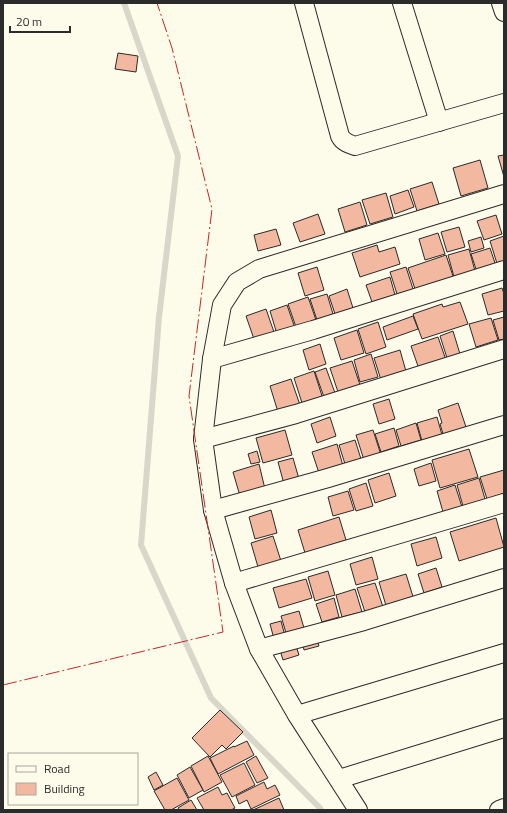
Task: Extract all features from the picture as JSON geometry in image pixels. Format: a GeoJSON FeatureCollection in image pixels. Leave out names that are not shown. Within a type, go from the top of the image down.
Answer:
{"type":"FeatureCollection","features":[{"type":"Feature","properties":{"kind":"street"},"geometry":{"type":"LineString","coordinates":[[304,3],[342,139],[348,144],[355,146],[504,103]]}},
{"type":"Feature","properties":{"kind":"street"},"geometry":{"type":"LineString","coordinates":[[402,3],[439,122]]}},
{"type":"Feature","properties":{"kind":"street"},"geometry":{"type":"LineString","coordinates":[[501,3],[504,12]]}},
{"type":"Feature","properties":{"kind":"street"},"geometry":{"type":"LineString","coordinates":[[358,810],[297,715],[259,649],[234,583],[214,510],[204,439],[212,360],[222,305],[237,282],[259,269],[504,194]]}},
{"type":"Feature","properties":{"kind":"street"},"geometry":{"type":"LineString","coordinates":[[212,360],[504,270]]}},
{"type":"Feature","properties":{"kind":"street"},"geometry":{"type":"LineString","coordinates":[[204,439],[303,412],[504,349]]}},
{"type":"Feature","properties":{"kind":"street"},"geometry":{"type":"LineString","coordinates":[[214,510],[328,478],[504,425]]}},
{"type":"Feature","properties":{"kind":"street"},"geometry":{"type":"LineString","coordinates":[[234,583],[504,503]]}},
{"type":"Feature","properties":{"kind":"street"},"geometry":{"type":"LineString","coordinates":[[259,649],[364,621],[504,578]]}},
{"type":"Feature","properties":{"kind":"street"},"geometry":{"type":"LineString","coordinates":[[297,715],[504,653]]}},
{"type":"Feature","properties":{"kind":"street"},"geometry":{"type":"LineString","coordinates":[[339,779],[504,728]]}},
{"type":"Feature","properties":{"kind":"street"},"geometry":{"type":"LineString","coordinates":[[499,810],[504,808]]}},
{"type":"Feature","properties":{"kind":"building"},"geometry":{"type":"Polygon","coordinates":[[[118,53],[138,56],[136,72],[115,69],[118,53]]]}},
{"type":"Feature","properties":{"kind":"building"},"geometry":{"type":"Polygon","coordinates":[[[504,155],[504,177],[498,156],[504,155]]]}},
{"type":"Feature","properties":{"kind":"building"},"geometry":{"type":"Polygon","coordinates":[[[480,160],[488,188],[461,196],[453,168],[480,160]]]}},
{"type":"Feature","properties":{"kind":"building"},"geometry":{"type":"Polygon","coordinates":[[[432,182],[439,204],[417,211],[410,189],[432,182]]]}},
{"type":"Feature","properties":{"kind":"building"},"geometry":{"type":"Polygon","coordinates":[[[408,190],[414,207],[395,214],[390,196],[408,190]]]}},
{"type":"Feature","properties":{"kind":"building"},"geometry":{"type":"Polygon","coordinates":[[[386,193],[393,217],[370,224],[362,200],[386,193]]]}},
{"type":"Feature","properties":{"kind":"building"},"geometry":{"type":"Polygon","coordinates":[[[360,202],[367,225],[345,232],[338,209],[360,202]]]}},
{"type":"Feature","properties":{"kind":"building"},"geometry":{"type":"Polygon","coordinates":[[[318,214],[325,234],[300,242],[293,223],[318,214]]]}},
{"type":"Feature","properties":{"kind":"building"},"geometry":{"type":"Polygon","coordinates":[[[496,215],[502,234],[484,240],[477,221],[496,215]]]}},
{"type":"Feature","properties":{"kind":"building"},"geometry":{"type":"Polygon","coordinates":[[[459,227],[465,247],[447,252],[441,232],[459,227]]]}},
{"type":"Feature","properties":{"kind":"building"},"geometry":{"type":"Polygon","coordinates":[[[276,229],[281,245],[258,251],[254,235],[276,229]]]}},
{"type":"Feature","properties":{"kind":"building"},"geometry":{"type":"Polygon","coordinates":[[[438,233],[445,254],[425,260],[419,239],[438,233]]]}},
{"type":"Feature","properties":{"kind":"building"},"geometry":{"type":"Polygon","coordinates":[[[504,236],[504,268],[499,270],[490,241],[504,236]]]}},
{"type":"Feature","properties":{"kind":"building"},"geometry":{"type":"Polygon","coordinates":[[[481,237],[484,248],[471,252],[468,241],[481,237]]]}},
{"type":"Feature","properties":{"kind":"building"},"geometry":{"type":"Polygon","coordinates":[[[377,245],[379,252],[395,247],[400,264],[360,277],[352,253],[377,245]]]}},
{"type":"Feature","properties":{"kind":"building"},"geometry":{"type":"Polygon","coordinates":[[[490,248],[496,266],[477,272],[471,254],[490,248]]]}},
{"type":"Feature","properties":{"kind":"building"},"geometry":{"type":"Polygon","coordinates":[[[469,249],[475,271],[454,277],[448,255],[469,249]]]}},
{"type":"Feature","properties":{"kind":"building"},"geometry":{"type":"Polygon","coordinates":[[[446,255],[454,279],[416,292],[408,268],[446,255]]]}},
{"type":"Feature","properties":{"kind":"building"},"geometry":{"type":"Polygon","coordinates":[[[317,267],[324,290],[305,296],[298,273],[317,267]]]}},
{"type":"Feature","properties":{"kind":"building"},"geometry":{"type":"Polygon","coordinates":[[[406,267],[414,292],[398,297],[390,272],[406,267]]]}},
{"type":"Feature","properties":{"kind":"building"},"geometry":{"type":"Polygon","coordinates":[[[390,277],[395,295],[372,302],[366,285],[390,277]]]}},
{"type":"Feature","properties":{"kind":"building"},"geometry":{"type":"Polygon","coordinates":[[[502,288],[504,294],[504,311],[488,315],[482,294],[502,288]]]}},
{"type":"Feature","properties":{"kind":"building"},"geometry":{"type":"Polygon","coordinates":[[[347,289],[353,308],[335,314],[329,296],[347,289]]]}},
{"type":"Feature","properties":{"kind":"building"},"geometry":{"type":"Polygon","coordinates":[[[327,294],[333,314],[317,320],[310,299],[327,294]]]}},
{"type":"Feature","properties":{"kind":"building"},"geometry":{"type":"Polygon","coordinates":[[[308,297],[316,320],[296,327],[288,304],[308,297]]]}},
{"type":"Feature","properties":{"kind":"building"},"geometry":{"type":"Polygon","coordinates":[[[460,302],[468,324],[422,339],[413,314],[442,304],[443,307],[460,302]]]}},
{"type":"Feature","properties":{"kind":"building"},"geometry":{"type":"Polygon","coordinates":[[[287,305],[295,328],[277,334],[270,311],[287,305]]]}},
{"type":"Feature","properties":{"kind":"building"},"geometry":{"type":"Polygon","coordinates":[[[266,309],[275,335],[255,342],[246,316],[266,309]]]}},
{"type":"Feature","properties":{"kind":"building"},"geometry":{"type":"Polygon","coordinates":[[[413,316],[418,329],[387,340],[383,327],[413,316]]]}},
{"type":"Feature","properties":{"kind":"building"},"geometry":{"type":"Polygon","coordinates":[[[504,317],[504,339],[499,340],[493,320],[504,317]]]}},
{"type":"Feature","properties":{"kind":"building"},"geometry":{"type":"Polygon","coordinates":[[[491,318],[498,340],[476,347],[469,324],[491,318]]]}},
{"type":"Feature","properties":{"kind":"building"},"geometry":{"type":"Polygon","coordinates":[[[378,322],[386,347],[366,354],[358,329],[378,322]]]}},
{"type":"Feature","properties":{"kind":"building"},"geometry":{"type":"Polygon","coordinates":[[[357,330],[364,353],[341,360],[334,338],[357,330]]]}},
{"type":"Feature","properties":{"kind":"building"},"geometry":{"type":"Polygon","coordinates":[[[453,331],[460,354],[447,358],[440,336],[453,331]]]}},
{"type":"Feature","properties":{"kind":"building"},"geometry":{"type":"Polygon","coordinates":[[[438,337],[447,363],[420,372],[411,346],[438,337]]]}},
{"type":"Feature","properties":{"kind":"building"},"geometry":{"type":"Polygon","coordinates":[[[320,344],[326,364],[309,370],[303,350],[320,344]]]}},
{"type":"Feature","properties":{"kind":"building"},"geometry":{"type":"Polygon","coordinates":[[[400,350],[407,375],[382,383],[374,358],[400,350]]]}},
{"type":"Feature","properties":{"kind":"building"},"geometry":{"type":"Polygon","coordinates":[[[371,354],[378,377],[360,382],[354,360],[371,354]]]}},
{"type":"Feature","properties":{"kind":"building"},"geometry":{"type":"Polygon","coordinates":[[[352,361],[360,385],[338,392],[330,368],[352,361]]]}},
{"type":"Feature","properties":{"kind":"building"},"geometry":{"type":"Polygon","coordinates":[[[326,368],[335,393],[324,397],[315,372],[326,368]]]}},
{"type":"Feature","properties":{"kind":"building"},"geometry":{"type":"Polygon","coordinates":[[[314,371],[323,399],[303,406],[294,378],[314,371]]]}},
{"type":"Feature","properties":{"kind":"building"},"geometry":{"type":"Polygon","coordinates":[[[291,379],[300,405],[278,412],[270,386],[291,379]]]}},
{"type":"Feature","properties":{"kind":"building"},"geometry":{"type":"Polygon","coordinates":[[[389,399],[395,419],[379,424],[373,404],[389,399]]]}},
{"type":"Feature","properties":{"kind":"building"},"geometry":{"type":"Polygon","coordinates":[[[458,403],[467,430],[444,437],[438,410],[458,403]]]}},
{"type":"Feature","properties":{"kind":"building"},"geometry":{"type":"Polygon","coordinates":[[[330,417],[336,436],[317,443],[311,424],[330,417]]]}},
{"type":"Feature","properties":{"kind":"building"},"geometry":{"type":"Polygon","coordinates":[[[437,417],[442,435],[422,441],[417,423],[437,417]]]}},
{"type":"Feature","properties":{"kind":"building"},"geometry":{"type":"Polygon","coordinates":[[[416,423],[421,440],[401,446],[396,430],[416,423]]]}},
{"type":"Feature","properties":{"kind":"building"},"geometry":{"type":"Polygon","coordinates":[[[394,428],[399,446],[381,452],[375,434],[394,428]]]}},
{"type":"Feature","properties":{"kind":"building"},"geometry":{"type":"Polygon","coordinates":[[[285,430],[292,455],[263,463],[256,438],[285,430]]]}},
{"type":"Feature","properties":{"kind":"building"},"geometry":{"type":"Polygon","coordinates":[[[373,430],[381,455],[364,460],[356,435],[373,430]]]}},
{"type":"Feature","properties":{"kind":"building"},"geometry":{"type":"Polygon","coordinates":[[[355,440],[361,459],[345,464],[339,445],[355,440]]]}},
{"type":"Feature","properties":{"kind":"building"},"geometry":{"type":"Polygon","coordinates":[[[337,444],[343,466],[319,473],[312,452],[337,444]]]}},
{"type":"Feature","properties":{"kind":"building"},"geometry":{"type":"Polygon","coordinates":[[[469,449],[478,477],[440,488],[432,460],[469,449]]]}},
{"type":"Feature","properties":{"kind":"building"},"geometry":{"type":"Polygon","coordinates":[[[257,451],[260,462],[251,464],[248,454],[257,451]]]}},
{"type":"Feature","properties":{"kind":"building"},"geometry":{"type":"Polygon","coordinates":[[[293,458],[299,479],[284,484],[278,462],[293,458]]]}},
{"type":"Feature","properties":{"kind":"building"},"geometry":{"type":"Polygon","coordinates":[[[431,463],[436,481],[419,486],[414,469],[431,463]]]}},
{"type":"Feature","properties":{"kind":"building"},"geometry":{"type":"Polygon","coordinates":[[[259,464],[265,489],[240,496],[233,472],[259,464]]]}},
{"type":"Feature","properties":{"kind":"building"},"geometry":{"type":"Polygon","coordinates":[[[504,470],[504,493],[487,499],[480,477],[504,470]]]}},
{"type":"Feature","properties":{"kind":"building"},"geometry":{"type":"Polygon","coordinates":[[[389,473],[396,496],[375,503],[368,480],[389,473]]]}},
{"type":"Feature","properties":{"kind":"building"},"geometry":{"type":"Polygon","coordinates":[[[479,478],[485,499],[463,506],[457,485],[479,478]]]}},
{"type":"Feature","properties":{"kind":"building"},"geometry":{"type":"Polygon","coordinates":[[[366,483],[373,506],[356,511],[349,489],[366,483]]]}},
{"type":"Feature","properties":{"kind":"building"},"geometry":{"type":"Polygon","coordinates":[[[455,485],[462,507],[443,512],[437,491],[455,485]]]}},
{"type":"Feature","properties":{"kind":"building"},"geometry":{"type":"Polygon","coordinates":[[[348,491],[354,510],[333,516],[328,497],[348,491]]]}},
{"type":"Feature","properties":{"kind":"building"},"geometry":{"type":"Polygon","coordinates":[[[271,510],[277,533],[255,539],[249,517],[271,510]]]}},
{"type":"Feature","properties":{"kind":"building"},"geometry":{"type":"Polygon","coordinates":[[[339,517],[346,540],[305,553],[298,530],[339,517]]]}},
{"type":"Feature","properties":{"kind":"building"},"geometry":{"type":"Polygon","coordinates":[[[496,518],[504,547],[459,561],[450,532],[496,518]]]}},
{"type":"Feature","properties":{"kind":"building"},"geometry":{"type":"Polygon","coordinates":[[[273,536],[281,561],[258,567],[251,543],[273,536]]]}},
{"type":"Feature","properties":{"kind":"building"},"geometry":{"type":"Polygon","coordinates":[[[436,537],[442,558],[417,566],[411,544],[436,537]]]}},
{"type":"Feature","properties":{"kind":"building"},"geometry":{"type":"Polygon","coordinates":[[[372,557],[378,579],[356,585],[350,564],[372,557]]]}},
{"type":"Feature","properties":{"kind":"building"},"geometry":{"type":"Polygon","coordinates":[[[436,568],[442,587],[424,593],[418,574],[436,568]]]}},
{"type":"Feature","properties":{"kind":"building"},"geometry":{"type":"Polygon","coordinates":[[[328,571],[335,595],[315,601],[308,577],[328,571]]]}},
{"type":"Feature","properties":{"kind":"building"},"geometry":{"type":"Polygon","coordinates":[[[406,574],[414,600],[387,609],[379,582],[406,574]]]}},
{"type":"Feature","properties":{"kind":"building"},"geometry":{"type":"Polygon","coordinates":[[[306,579],[312,598],[279,608],[273,588],[306,579]]]}},
{"type":"Feature","properties":{"kind":"building"},"geometry":{"type":"Polygon","coordinates":[[[375,583],[383,607],[365,612],[357,588],[375,583]]]}},
{"type":"Feature","properties":{"kind":"building"},"geometry":{"type":"Polygon","coordinates":[[[355,589],[362,612],[342,617],[336,595],[355,589]]]}},
{"type":"Feature","properties":{"kind":"building"},"geometry":{"type":"Polygon","coordinates":[[[334,598],[339,617],[322,622],[316,604],[334,598]]]}},
{"type":"Feature","properties":{"kind":"building"},"geometry":{"type":"Polygon","coordinates":[[[299,611],[304,628],[286,633],[281,616],[299,611]]]}},
{"type":"Feature","properties":{"kind":"building"},"geometry":{"type":"Polygon","coordinates":[[[281,621],[285,636],[274,639],[270,624],[281,621]]]}},
{"type":"Feature","properties":{"kind":"building"},"geometry":{"type":"Polygon","coordinates":[[[316,638],[319,646],[304,650],[302,641],[316,638]]]}},
{"type":"Feature","properties":{"kind":"building"},"geometry":{"type":"Polygon","coordinates":[[[296,646],[299,655],[283,660],[280,650],[296,646]]]}},
{"type":"Feature","properties":{"kind":"building"},"geometry":{"type":"Polygon","coordinates":[[[220,710],[243,732],[226,749],[222,745],[210,757],[192,738],[220,710]]]}},
{"type":"Feature","properties":{"kind":"building"},"geometry":{"type":"Polygon","coordinates":[[[247,741],[254,755],[218,774],[210,758],[247,741]]]}},
{"type":"Feature","properties":{"kind":"building"},"geometry":{"type":"Polygon","coordinates":[[[208,756],[222,782],[204,792],[191,766],[208,756]]]}},
{"type":"Feature","properties":{"kind":"building"},"geometry":{"type":"Polygon","coordinates":[[[256,756],[268,778],[257,783],[246,762],[256,756]]]}},
{"type":"Feature","properties":{"kind":"building"},"geometry":{"type":"Polygon","coordinates":[[[244,763],[255,785],[232,797],[220,775],[244,763]]]}},
{"type":"Feature","properties":{"kind":"building"},"geometry":{"type":"Polygon","coordinates":[[[190,767],[203,790],[189,798],[177,775],[190,767]]]}},
{"type":"Feature","properties":{"kind":"building"},"geometry":{"type":"Polygon","coordinates":[[[156,772],[163,785],[154,790],[148,777],[156,772]]]}},
{"type":"Feature","properties":{"kind":"building"},"geometry":{"type":"Polygon","coordinates":[[[177,778],[189,800],[171,810],[165,810],[154,791],[177,778]]]}},
{"type":"Feature","properties":{"kind":"building"},"geometry":{"type":"Polygon","coordinates":[[[264,782],[267,789],[275,785],[280,795],[251,809],[247,800],[239,804],[236,796],[264,782]]]}},
{"type":"Feature","properties":{"kind":"building"},"geometry":{"type":"Polygon","coordinates":[[[218,787],[222,795],[227,793],[235,808],[231,810],[204,810],[197,798],[218,787]]]}},
{"type":"Feature","properties":{"kind":"building"},"geometry":{"type":"Polygon","coordinates":[[[279,798],[284,810],[253,810],[279,798]]]}},
{"type":"Feature","properties":{"kind":"building"},"geometry":{"type":"Polygon","coordinates":[[[191,800],[197,810],[179,810],[178,808],[191,800]]]}},
{"type":"Feature","properties":{"kind":"waterway"},"geometry":{"type":"LineString","coordinates":[[124,3],[178,156],[159,317],[141,545],[211,698],[321,810]]}},
{"type":"Feature","properties":{"kind":"power"},"geometry":{"type":"LineString","coordinates":[[3,685],[223,632],[189,396],[212,209],[172,48],[157,3]]}}]}
